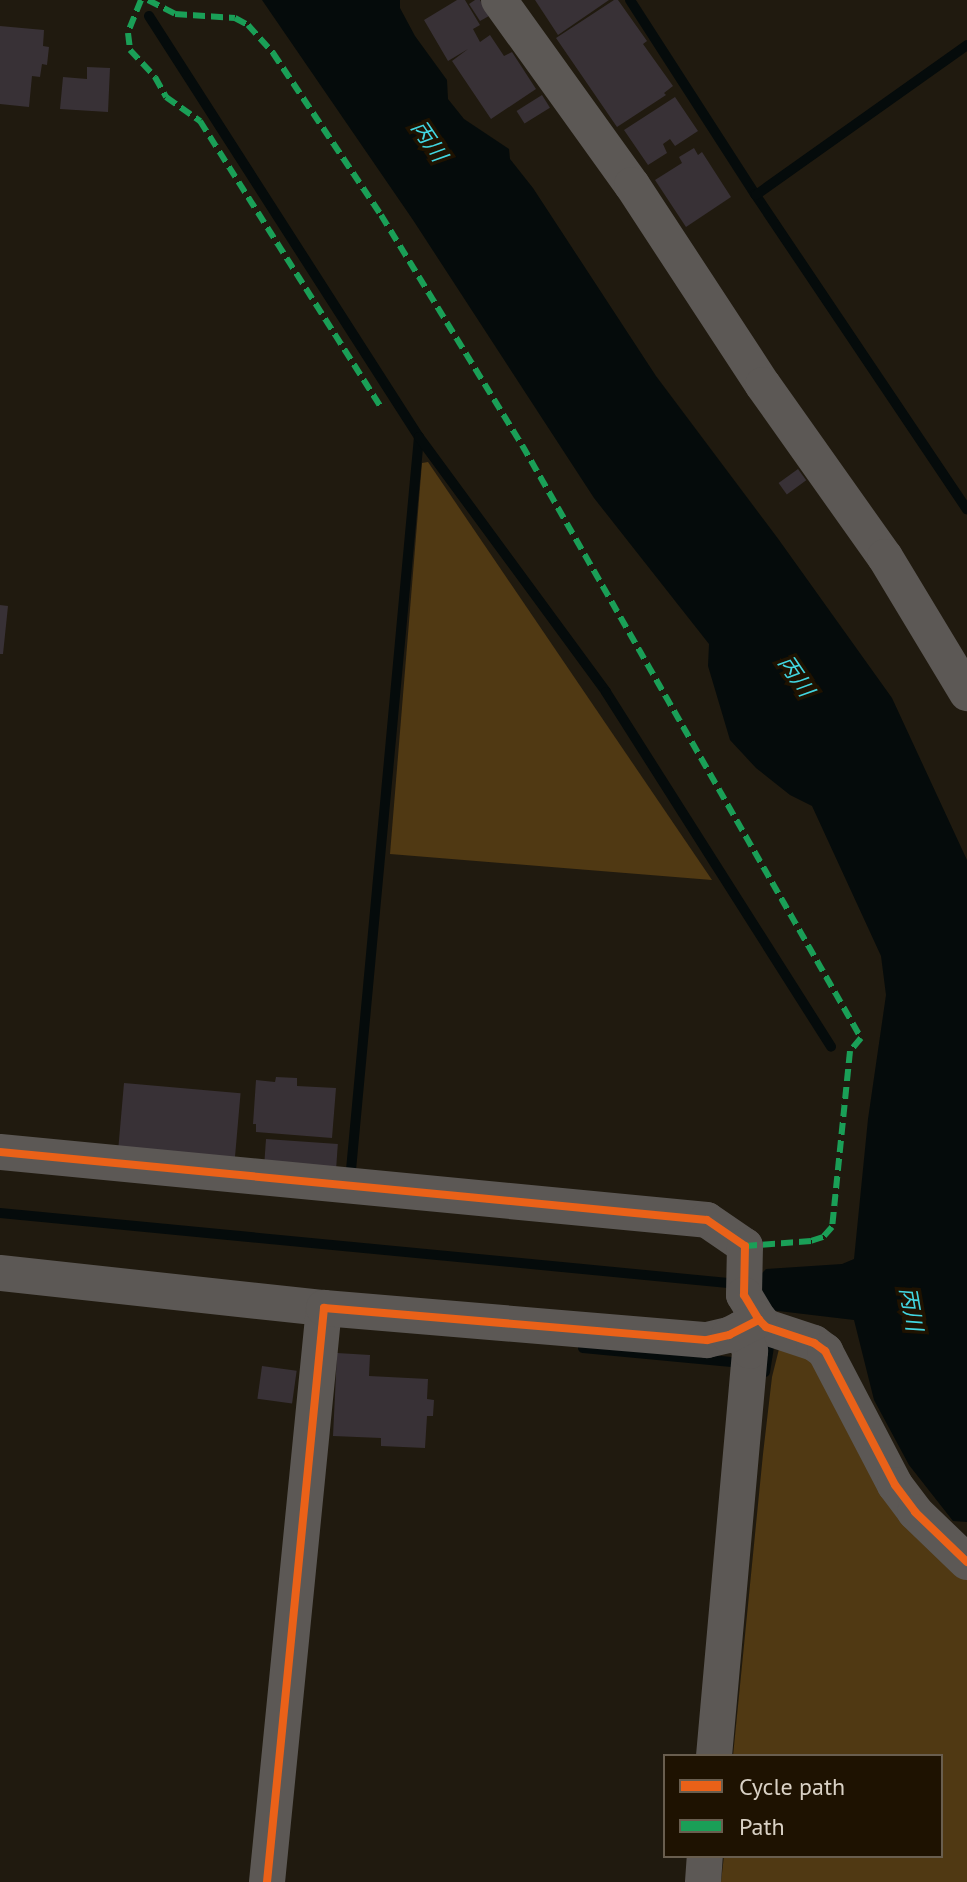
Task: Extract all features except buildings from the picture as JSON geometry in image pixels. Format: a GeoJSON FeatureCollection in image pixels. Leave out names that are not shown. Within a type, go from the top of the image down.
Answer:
{"type":"FeatureCollection","features":[{"type":"Feature","properties":{"kind":"street"},"geometry":{"type":"LineString","coordinates":[[499,0],[632,185],[763,385],[885,557],[967,693]]}},
{"type":"Feature","properties":{"kind":"street"},"geometry":{"type":"LineString","coordinates":[[0,1152],[707,1220],[745,1246],[754,1324],[714,1754]]}},
{"type":"Feature","properties":{"kind":"street"},"geometry":{"type":"LineString","coordinates":[[0,1273],[322,1318],[707,1340],[754,1324],[814,1343],[825,1351],[895,1485],[915,1512],[967,1562]]}},
{"type":"Feature","properties":{"kind":"street"},"geometry":{"type":"LineString","coordinates":[[267,1882],[322,1318]]}},
{"type":"Feature","properties":{"kind":"street"},"geometry":{"type":"LineString","coordinates":[[703,1882],[705,1858]]}},
{"type":"Feature","properties":{"kind":"shaded area"},"geometry":{"type":"Polygon","coordinates":[[[428,462],[712,880],[390,854],[422,463],[428,462]]]}},
{"type":"Feature","properties":{"kind":"shaded area"},"geometry":{"type":"Polygon","coordinates":[[[781,1341],[809,1354],[967,1577],[967,1882],[721,1882],[724,1858],[943,1858],[943,1754],[733,1754],[772,1377],[781,1341]]]}},
{"type":"Feature","properties":{"kind":"water","name":"丙川"},"geometry":{"type":"Polygon","coordinates":[[[262,0],[400,0],[400,8],[415,36],[447,80],[448,99],[464,119],[509,149],[510,159],[533,188],[656,376],[892,698],[967,860],[967,1522],[953,1521],[909,1465],[874,1400],[854,1320],[770,1310],[758,1293],[759,1276],[766,1269],[842,1264],[854,1259],[868,1119],[886,995],[881,956],[812,806],[790,795],[756,768],[730,740],[708,666],[709,644],[594,498],[413,220],[262,0]]]}},
{"type":"Feature","properties":{"kind":"waterway"},"geometry":{"type":"LineString","coordinates":[[630,0],[755,194],[967,509]]}},
{"type":"Feature","properties":{"kind":"waterway"},"geometry":{"type":"LineString","coordinates":[[149,16],[419,437],[351,1170]]}},
{"type":"Feature","properties":{"kind":"waterway"},"geometry":{"type":"LineString","coordinates":[[756,195],[967,45]]}},
{"type":"Feature","properties":{"kind":"waterway"},"geometry":{"type":"LineString","coordinates":[[419,437],[606,692],[831,1047]]}},
{"type":"Feature","properties":{"kind":"waterway"},"geometry":{"type":"LineString","coordinates":[[0,1213],[739,1284]]}},
{"type":"Feature","properties":{"kind":"waterway"},"geometry":{"type":"LineString","coordinates":[[765,1372],[771,1336]]}},
{"type":"Feature","properties":{"kind":"waterway"},"geometry":{"type":"LineString","coordinates":[[583,1348],[742,1363]]}},
{"type":"Feature","properties":{"kind":"marked path"},"geometry":{"type":"LineString","coordinates":[[141,0],[128,33],[130,50],[155,77],[166,97],[200,121],[380,406]]}},
{"type":"Feature","properties":{"kind":"marked path"},"geometry":{"type":"LineString","coordinates":[[148,0],[175,14],[235,18],[248,25],[273,53],[381,215],[522,445],[861,1038],[850,1051],[832,1227],[823,1237],[811,1241],[745,1246]]}},
{"type":"Feature","properties":{"kind":"cycle path"},"geometry":{"type":"LineString","coordinates":[[0,1152],[707,1220],[745,1246],[744,1295],[759,1320],[766,1327],[814,1343],[825,1351],[895,1485],[915,1512],[967,1562]]}},
{"type":"Feature","properties":{"kind":"cycle path"},"geometry":{"type":"LineString","coordinates":[[267,1882],[324,1308],[707,1340],[729,1335],[759,1320]]}}]}
